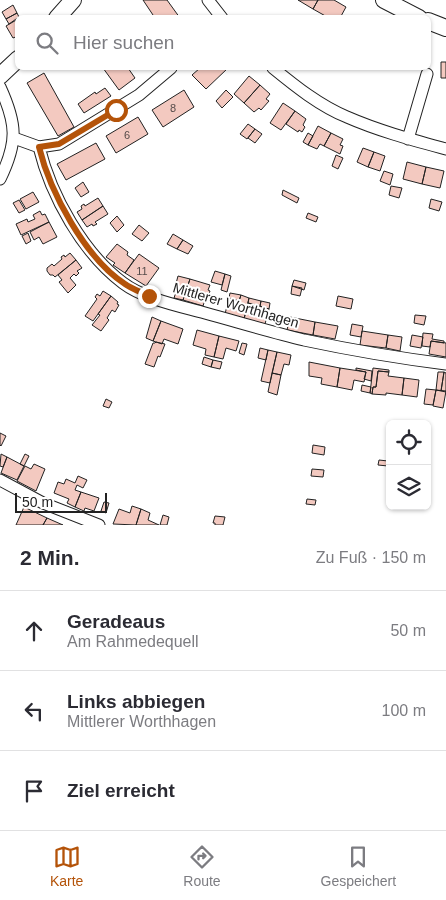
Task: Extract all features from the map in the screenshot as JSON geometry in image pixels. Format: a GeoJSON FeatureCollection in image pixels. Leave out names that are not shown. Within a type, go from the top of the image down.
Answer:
{"type":"FeatureCollection","features":[{"type":"Feature","properties":{"kind":"main road"},"geometry":{"type":"LineString","coordinates":[[60,15],[73,0]]}},
{"type":"Feature","properties":{"kind":"main road"},"geometry":{"type":"LineString","coordinates":[[384,0],[413,15]]}},
{"type":"Feature","properties":{"kind":"main road"},"geometry":{"type":"LineString","coordinates":[[431,22],[446,28]]}},
{"type":"Feature","properties":{"kind":"main road"},"geometry":{"type":"LineString","coordinates":[[0,76],[15,62]]}},
{"type":"Feature","properties":{"kind":"street"},"geometry":{"type":"LineString","coordinates":[[208,0],[219,15]]}},
{"type":"Feature","properties":{"kind":"street"},"geometry":{"type":"LineString","coordinates":[[14,138],[39,147],[59,144],[139,95],[169,70]]}},
{"type":"Feature","properties":{"kind":"street"},"geometry":{"type":"LineString","coordinates":[[276,70],[309,96],[345,117],[408,139],[446,149]]}},
{"type":"Feature","properties":{"kind":"street"},"geometry":{"type":"LineString","coordinates":[[408,139],[427,74]]}},
{"type":"Feature","properties":{"kind":"street"},"geometry":{"type":"LineString","coordinates":[[0,87],[11,118],[14,138],[13,148],[0,179]]}},
{"type":"Feature","properties":{"kind":"street","name":"Mittlerer Worthhagen"},"geometry":{"type":"LineString","coordinates":[[39,147],[44,166],[63,209],[102,266],[125,285],[172,304],[304,340],[391,357],[446,364]]}},
{"type":"Feature","properties":{"kind":"street"},"geometry":{"type":"LineString","coordinates":[[0,480],[44,503],[99,525]]}},
{"type":"Feature","properties":{"kind":"building"},"geometry":{"type":"Polygon","coordinates":[[[143,0],[167,0],[178,15],[153,15],[143,0]]]}},
{"type":"Feature","properties":{"kind":"building"},"geometry":{"type":"Polygon","coordinates":[[[298,0],[318,0],[313,9],[298,0]]]}},
{"type":"Feature","properties":{"kind":"building"},"geometry":{"type":"Polygon","coordinates":[[[318,0],[334,0],[346,7],[342,15],[324,15],[313,9],[318,0]]]}},
{"type":"Feature","properties":{"kind":"building"},"geometry":{"type":"Polygon","coordinates":[[[13,5],[17,13],[6,19],[2,12],[13,5]]]}},
{"type":"Feature","properties":{"kind":"building"},"geometry":{"type":"Polygon","coordinates":[[[17,13],[18,15],[15,15],[15,20],[9,24],[6,19],[17,13]]]}},
{"type":"Feature","properties":{"kind":"building"},"geometry":{"type":"Polygon","coordinates":[[[15,21],[15,37],[13,38],[6,26],[15,21]]]}},
{"type":"Feature","properties":{"kind":"building"},"geometry":{"type":"Polygon","coordinates":[[[441,62],[446,62],[446,78],[441,78],[441,62]]]}},
{"type":"Feature","properties":{"kind":"building"},"geometry":{"type":"Polygon","coordinates":[[[104,70],[129,70],[135,78],[119,90],[104,70]]]}},
{"type":"Feature","properties":{"kind":"building"},"geometry":{"type":"Polygon","coordinates":[[[198,70],[226,70],[206,89],[192,75],[198,70]]]}},
{"type":"Feature","properties":{"kind":"building"},"geometry":{"type":"Polygon","coordinates":[[[44,73],[74,127],[58,136],[27,83],[44,73]]]}},
{"type":"Feature","properties":{"kind":"building"},"geometry":{"type":"Polygon","coordinates":[[[249,76],[260,85],[244,103],[234,94],[249,76]]]}},
{"type":"Feature","properties":{"kind":"building"},"geometry":{"type":"Polygon","coordinates":[[[260,85],[270,94],[266,99],[269,101],[261,110],[259,108],[254,112],[244,103],[260,85]]]}},
{"type":"Feature","properties":{"kind":"building"},"geometry":{"type":"Polygon","coordinates":[[[105,88],[111,96],[84,113],[78,104],[95,92],[96,94],[105,88]]]}},
{"type":"Feature","properties":{"kind":"building"},"geometry":{"type":"Polygon","coordinates":[[[184,90],[194,107],[163,127],[152,110],[184,90]]]}},
{"type":"Feature","properties":{"kind":"building"},"geometry":{"type":"Polygon","coordinates":[[[226,90],[233,97],[222,108],[216,101],[226,90]]]}},
{"type":"Feature","properties":{"kind":"building"},"geometry":{"type":"Polygon","coordinates":[[[283,103],[295,111],[281,130],[270,123],[283,103]]]}},
{"type":"Feature","properties":{"kind":"building"},"geometry":{"type":"Polygon","coordinates":[[[295,111],[306,119],[302,132],[299,130],[298,132],[286,124],[295,111]]]}},
{"type":"Feature","properties":{"kind":"building"},"geometry":{"type":"Polygon","coordinates":[[[138,117],[148,134],[116,153],[106,136],[138,117]]]}},
{"type":"Feature","properties":{"kind":"building"},"geometry":{"type":"Polygon","coordinates":[[[248,124],[255,129],[247,139],[240,134],[248,124]]]}},
{"type":"Feature","properties":{"kind":"building"},"geometry":{"type":"Polygon","coordinates":[[[318,126],[331,133],[324,146],[320,144],[317,149],[308,145],[318,126]]]}},
{"type":"Feature","properties":{"kind":"building"},"geometry":{"type":"Polygon","coordinates":[[[255,129],[262,134],[255,143],[248,138],[255,129]]]}},
{"type":"Feature","properties":{"kind":"building"},"geometry":{"type":"Polygon","coordinates":[[[308,133],[313,136],[308,145],[303,142],[308,133]]]}},
{"type":"Feature","properties":{"kind":"building"},"geometry":{"type":"Polygon","coordinates":[[[331,133],[343,139],[340,145],[343,146],[340,154],[324,146],[331,133]]]}},
{"type":"Feature","properties":{"kind":"building"},"geometry":{"type":"Polygon","coordinates":[[[96,143],[105,159],[66,180],[57,164],[96,143]]]}},
{"type":"Feature","properties":{"kind":"building"},"geometry":{"type":"Polygon","coordinates":[[[363,148],[374,152],[368,167],[357,162],[363,148]]]}},
{"type":"Feature","properties":{"kind":"building"},"geometry":{"type":"Polygon","coordinates":[[[374,152],[385,156],[380,171],[368,167],[374,152]]]}},
{"type":"Feature","properties":{"kind":"building"},"geometry":{"type":"Polygon","coordinates":[[[336,155],[343,158],[338,169],[332,166],[336,155]]]}},
{"type":"Feature","properties":{"kind":"building"},"geometry":{"type":"Polygon","coordinates":[[[407,162],[426,167],[422,184],[403,179],[407,162]]]}},
{"type":"Feature","properties":{"kind":"building"},"geometry":{"type":"Polygon","coordinates":[[[426,167],[444,171],[440,188],[422,184],[426,167]]]}},
{"type":"Feature","properties":{"kind":"building"},"geometry":{"type":"Polygon","coordinates":[[[384,171],[393,174],[390,185],[380,181],[384,171]]]}},
{"type":"Feature","properties":{"kind":"building"},"geometry":{"type":"Polygon","coordinates":[[[83,182],[89,192],[81,197],[75,188],[83,182]]]}},
{"type":"Feature","properties":{"kind":"building"},"geometry":{"type":"Polygon","coordinates":[[[391,186],[402,188],[399,198],[389,195],[391,186]]]}},
{"type":"Feature","properties":{"kind":"building"},"geometry":{"type":"Polygon","coordinates":[[[283,190],[299,198],[297,203],[282,195],[283,190]]]}},
{"type":"Feature","properties":{"kind":"building"},"geometry":{"type":"Polygon","coordinates":[[[33,192],[39,202],[26,209],[20,199],[33,192]]]}},
{"type":"Feature","properties":{"kind":"building"},"geometry":{"type":"Polygon","coordinates":[[[98,198],[103,206],[82,220],[77,212],[82,209],[81,206],[84,204],[85,206],[98,198]]]}},
{"type":"Feature","properties":{"kind":"building"},"geometry":{"type":"Polygon","coordinates":[[[431,199],[442,202],[439,211],[429,208],[431,199]]]}},
{"type":"Feature","properties":{"kind":"building"},"geometry":{"type":"Polygon","coordinates":[[[19,200],[25,210],[19,213],[13,203],[19,200]]]}},
{"type":"Feature","properties":{"kind":"building"},"geometry":{"type":"Polygon","coordinates":[[[103,206],[108,214],[95,222],[97,224],[87,227],[82,220],[103,206]]]}},
{"type":"Feature","properties":{"kind":"building"},"geometry":{"type":"Polygon","coordinates":[[[40,211],[42,215],[45,214],[49,222],[21,235],[16,224],[27,219],[28,222],[35,219],[33,215],[40,211]]]}},
{"type":"Feature","properties":{"kind":"building"},"geometry":{"type":"Polygon","coordinates":[[[308,213],[318,217],[316,222],[306,218],[308,213]]]}},
{"type":"Feature","properties":{"kind":"building"},"geometry":{"type":"Polygon","coordinates":[[[117,216],[124,225],[117,232],[110,223],[117,216]]]}},
{"type":"Feature","properties":{"kind":"building"},"geometry":{"type":"Polygon","coordinates":[[[49,222],[57,237],[43,244],[39,237],[34,240],[30,232],[49,222]]]}},
{"type":"Feature","properties":{"kind":"building"},"geometry":{"type":"Polygon","coordinates":[[[139,225],[149,233],[142,241],[132,234],[139,225]]]}},
{"type":"Feature","properties":{"kind":"building"},"geometry":{"type":"Polygon","coordinates":[[[28,233],[31,241],[26,244],[22,236],[28,233]]]}},
{"type":"Feature","properties":{"kind":"building"},"geometry":{"type":"Polygon","coordinates":[[[173,234],[183,240],[177,249],[167,244],[173,234]]]}},
{"type":"Feature","properties":{"kind":"building"},"geometry":{"type":"Polygon","coordinates":[[[183,240],[193,246],[188,254],[177,249],[183,240]]]}},
{"type":"Feature","properties":{"kind":"building"},"geometry":{"type":"Polygon","coordinates":[[[117,244],[128,252],[127,255],[134,260],[125,273],[113,265],[115,263],[106,257],[117,244]]]}},
{"type":"Feature","properties":{"kind":"building"},"geometry":{"type":"Polygon","coordinates":[[[70,253],[76,260],[55,277],[50,275],[47,268],[52,264],[54,266],[62,259],[61,257],[64,255],[65,257],[70,253]]]}},
{"type":"Feature","properties":{"kind":"building"},"geometry":{"type":"Polygon","coordinates":[[[139,254],[159,268],[146,286],[125,273],[139,254]]]}},
{"type":"Feature","properties":{"kind":"building"},"geometry":{"type":"Polygon","coordinates":[[[76,260],[82,268],[77,271],[79,273],[76,276],[74,274],[70,278],[76,285],[68,293],[59,282],[62,280],[58,275],[76,260]]]}},
{"type":"Feature","properties":{"kind":"building"},"geometry":{"type":"Polygon","coordinates":[[[215,271],[225,274],[222,285],[211,282],[215,271]]]}},
{"type":"Feature","properties":{"kind":"building"},"geometry":{"type":"Polygon","coordinates":[[[225,274],[231,276],[227,292],[221,290],[225,274]]]}},
{"type":"Feature","properties":{"kind":"building"},"geometry":{"type":"Polygon","coordinates":[[[178,276],[190,279],[183,300],[174,298],[178,276]]]}},
{"type":"Feature","properties":{"kind":"building"},"geometry":{"type":"Polygon","coordinates":[[[190,279],[210,285],[208,297],[206,297],[203,306],[183,300],[190,279]]]}},
{"type":"Feature","properties":{"kind":"building"},"geometry":{"type":"Polygon","coordinates":[[[294,280],[306,283],[304,290],[292,286],[294,280]]]}},
{"type":"Feature","properties":{"kind":"building"},"geometry":{"type":"Polygon","coordinates":[[[292,286],[302,288],[300,296],[291,294],[292,286]]]}},
{"type":"Feature","properties":{"kind":"building"},"geometry":{"type":"Polygon","coordinates":[[[103,291],[111,296],[93,321],[85,316],[97,299],[95,297],[97,294],[100,296],[103,291]]]}},
{"type":"Feature","properties":{"kind":"building"},"geometry":{"type":"Polygon","coordinates":[[[230,293],[241,295],[239,301],[229,298],[230,293]]]}},
{"type":"Feature","properties":{"kind":"building"},"geometry":{"type":"Polygon","coordinates":[[[241,295],[249,298],[244,319],[225,314],[229,298],[239,301],[241,295]]]}},
{"type":"Feature","properties":{"kind":"building"},"geometry":{"type":"Polygon","coordinates":[[[111,296],[119,305],[115,312],[112,310],[107,318],[109,320],[101,331],[92,325],[111,296]]]}},
{"type":"Feature","properties":{"kind":"building"},"geometry":{"type":"Polygon","coordinates":[[[338,296],[353,299],[351,309],[336,306],[338,296]]]}},
{"type":"Feature","properties":{"kind":"building"},"geometry":{"type":"Polygon","coordinates":[[[249,298],[261,301],[260,306],[248,303],[249,298]]]}},
{"type":"Feature","properties":{"kind":"building"},"geometry":{"type":"Polygon","coordinates":[[[261,301],[270,303],[269,309],[260,306],[261,301]]]}},
{"type":"Feature","properties":{"kind":"building"},"geometry":{"type":"Polygon","coordinates":[[[248,303],[269,309],[265,324],[244,319],[248,303]]]}},
{"type":"Feature","properties":{"kind":"building"},"geometry":{"type":"Polygon","coordinates":[[[415,315],[426,316],[424,325],[414,323],[415,315]]]}},
{"type":"Feature","properties":{"kind":"building"},"geometry":{"type":"Polygon","coordinates":[[[152,317],[161,321],[153,341],[146,338],[152,317]]]}},
{"type":"Feature","properties":{"kind":"building"},"geometry":{"type":"Polygon","coordinates":[[[290,317],[315,322],[313,335],[287,330],[290,317]]]}},
{"type":"Feature","properties":{"kind":"building"},"geometry":{"type":"Polygon","coordinates":[[[161,321],[183,329],[178,344],[164,339],[162,344],[153,341],[161,321]]]}},
{"type":"Feature","properties":{"kind":"building"},"geometry":{"type":"Polygon","coordinates":[[[315,322],[338,326],[335,339],[313,335],[315,322]]]}},
{"type":"Feature","properties":{"kind":"building"},"geometry":{"type":"Polygon","coordinates":[[[352,324],[363,326],[361,337],[350,335],[352,324]]]}},
{"type":"Feature","properties":{"kind":"building"},"geometry":{"type":"Polygon","coordinates":[[[197,330],[219,336],[214,357],[205,355],[206,349],[193,345],[197,330]]]}},
{"type":"Feature","properties":{"kind":"building"},"geometry":{"type":"Polygon","coordinates":[[[362,331],[388,335],[386,348],[360,345],[362,331]]]}},
{"type":"Feature","properties":{"kind":"building"},"geometry":{"type":"Polygon","coordinates":[[[423,333],[433,334],[432,339],[444,341],[444,343],[431,341],[430,347],[422,346],[423,333]]]}},
{"type":"Feature","properties":{"kind":"building"},"geometry":{"type":"Polygon","coordinates":[[[388,335],[402,337],[400,351],[386,348],[388,335]]]}},
{"type":"Feature","properties":{"kind":"building"},"geometry":{"type":"Polygon","coordinates":[[[412,335],[423,337],[421,348],[410,346],[412,335]]]}},
{"type":"Feature","properties":{"kind":"building"},"geometry":{"type":"Polygon","coordinates":[[[219,336],[239,341],[236,351],[226,348],[223,359],[214,357],[219,336]]]}},
{"type":"Feature","properties":{"kind":"building"},"geometry":{"type":"Polygon","coordinates":[[[431,341],[446,343],[446,357],[429,354],[431,341]]]}},
{"type":"Feature","properties":{"kind":"building"},"geometry":{"type":"Polygon","coordinates":[[[153,343],[165,344],[154,367],[145,364],[153,343]]]}},
{"type":"Feature","properties":{"kind":"building"},"geometry":{"type":"Polygon","coordinates":[[[242,343],[247,344],[244,355],[239,353],[242,343]]]}},
{"type":"Feature","properties":{"kind":"building"},"geometry":{"type":"Polygon","coordinates":[[[260,348],[268,350],[266,360],[258,358],[260,348]]]}},
{"type":"Feature","properties":{"kind":"building"},"geometry":{"type":"Polygon","coordinates":[[[268,350],[277,352],[270,383],[261,381],[268,350]]]}},
{"type":"Feature","properties":{"kind":"building"},"geometry":{"type":"Polygon","coordinates":[[[277,352],[291,355],[289,365],[284,364],[281,375],[272,373],[277,352]]]}},
{"type":"Feature","properties":{"kind":"building"},"geometry":{"type":"Polygon","coordinates":[[[204,357],[213,360],[211,367],[202,364],[204,357]]]}},
{"type":"Feature","properties":{"kind":"building"},"geometry":{"type":"Polygon","coordinates":[[[213,360],[222,362],[220,369],[211,367],[213,360]]]}},
{"type":"Feature","properties":{"kind":"building"},"geometry":{"type":"Polygon","coordinates":[[[309,362],[340,368],[337,387],[321,384],[322,378],[309,376],[309,362]]]}},
{"type":"Feature","properties":{"kind":"building"},"geometry":{"type":"Polygon","coordinates":[[[340,368],[366,372],[364,382],[354,380],[352,390],[337,387],[340,368]]]}},
{"type":"Feature","properties":{"kind":"building"},"geometry":{"type":"Polygon","coordinates":[[[356,368],[372,371],[371,381],[364,379],[366,372],[356,370],[356,368]]]}},
{"type":"Feature","properties":{"kind":"building"},"geometry":{"type":"Polygon","coordinates":[[[373,368],[389,370],[389,372],[378,371],[376,387],[373,387],[372,394],[370,393],[373,368]]]}},
{"type":"Feature","properties":{"kind":"building"},"geometry":{"type":"Polygon","coordinates":[[[378,371],[389,372],[388,376],[404,378],[402,395],[372,394],[373,387],[376,387],[378,371]]]}},
{"type":"Feature","properties":{"kind":"building"},"geometry":{"type":"Polygon","coordinates":[[[438,372],[444,372],[441,391],[436,390],[438,372]]]}},
{"type":"Feature","properties":{"kind":"building"},"geometry":{"type":"Polygon","coordinates":[[[444,372],[446,373],[446,392],[441,391],[444,372]]]}},
{"type":"Feature","properties":{"kind":"building"},"geometry":{"type":"Polygon","coordinates":[[[272,373],[281,375],[277,395],[268,392],[272,373]]]}},
{"type":"Feature","properties":{"kind":"building"},"geometry":{"type":"Polygon","coordinates":[[[404,378],[419,380],[417,397],[402,395],[404,378]]]}},
{"type":"Feature","properties":{"kind":"building"},"geometry":{"type":"Polygon","coordinates":[[[362,385],[371,387],[370,393],[361,391],[362,385]]]}},
{"type":"Feature","properties":{"kind":"building"},"geometry":{"type":"Polygon","coordinates":[[[426,389],[436,390],[433,405],[424,404],[426,389]]]}},
{"type":"Feature","properties":{"kind":"building"},"geometry":{"type":"Polygon","coordinates":[[[436,390],[446,391],[443,408],[433,406],[436,390]]]}},
{"type":"Feature","properties":{"kind":"building"},"geometry":{"type":"Polygon","coordinates":[[[106,399],[112,402],[109,408],[103,406],[106,399]]]}},
{"type":"Feature","properties":{"kind":"building"},"geometry":{"type":"Polygon","coordinates":[[[0,433],[6,436],[1,446],[0,445],[0,433]]]}},
{"type":"Feature","properties":{"kind":"building"},"geometry":{"type":"Polygon","coordinates":[[[313,445],[325,447],[324,455],[312,453],[313,445]]]}},
{"type":"Feature","properties":{"kind":"building"},"geometry":{"type":"Polygon","coordinates":[[[1,454],[7,457],[3,467],[0,466],[1,454]]]}},
{"type":"Feature","properties":{"kind":"building"},"geometry":{"type":"Polygon","coordinates":[[[25,454],[29,456],[24,466],[20,464],[25,454]]]}},
{"type":"Feature","properties":{"kind":"building"},"geometry":{"type":"Polygon","coordinates":[[[7,457],[24,466],[17,480],[1,473],[7,457]]]}},
{"type":"Feature","properties":{"kind":"building"},"geometry":{"type":"Polygon","coordinates":[[[379,460],[386,461],[386,466],[378,465],[379,460]]]}},
{"type":"Feature","properties":{"kind":"building"},"geometry":{"type":"Polygon","coordinates":[[[34,464],[45,469],[36,491],[17,481],[25,466],[31,469],[34,464]]]}},
{"type":"Feature","properties":{"kind":"building"},"geometry":{"type":"Polygon","coordinates":[[[312,469],[324,470],[323,477],[311,476],[312,469]]]}},
{"type":"Feature","properties":{"kind":"building"},"geometry":{"type":"Polygon","coordinates":[[[78,476],[87,480],[83,488],[77,485],[75,490],[81,492],[75,507],[67,503],[69,499],[54,493],[58,482],[64,484],[66,479],[75,483],[78,476]]]}},
{"type":"Feature","properties":{"kind":"building"},"geometry":{"type":"Polygon","coordinates":[[[81,492],[99,498],[94,511],[85,508],[84,511],[75,507],[81,492]]]}},
{"type":"Feature","properties":{"kind":"building"},"geometry":{"type":"Polygon","coordinates":[[[307,499],[316,500],[315,505],[306,504],[307,499]]]}},
{"type":"Feature","properties":{"kind":"building"},"geometry":{"type":"Polygon","coordinates":[[[104,502],[109,503],[106,513],[101,511],[104,502]]]}},
{"type":"Feature","properties":{"kind":"building"},"geometry":{"type":"Polygon","coordinates":[[[132,506],[141,509],[136,525],[113,524],[119,509],[130,513],[132,506]]]}},
{"type":"Feature","properties":{"kind":"building"},"geometry":{"type":"Polygon","coordinates":[[[24,507],[47,518],[43,525],[16,525],[24,507]]]}},
{"type":"Feature","properties":{"kind":"building"},"geometry":{"type":"Polygon","coordinates":[[[141,509],[150,513],[148,520],[159,525],[136,525],[141,509]]]}},
{"type":"Feature","properties":{"kind":"building"},"geometry":{"type":"Polygon","coordinates":[[[163,515],[169,517],[167,525],[160,525],[163,515]]]}},
{"type":"Feature","properties":{"kind":"building"},"geometry":{"type":"Polygon","coordinates":[[[215,516],[225,517],[223,525],[215,525],[213,523],[215,516]]]}},
{"type":"Feature","properties":{"kind":"building"},"geometry":{"type":"Polygon","coordinates":[[[47,518],[63,525],[43,525],[47,518]]]}},
{"type":"Feature","properties":{"kind":"route"},"geometry":{"type":"LineString","coordinates":[[116,110],[59,144],[39,147],[53,190],[91,252],[102,266],[125,285],[149,296]]}}]}
